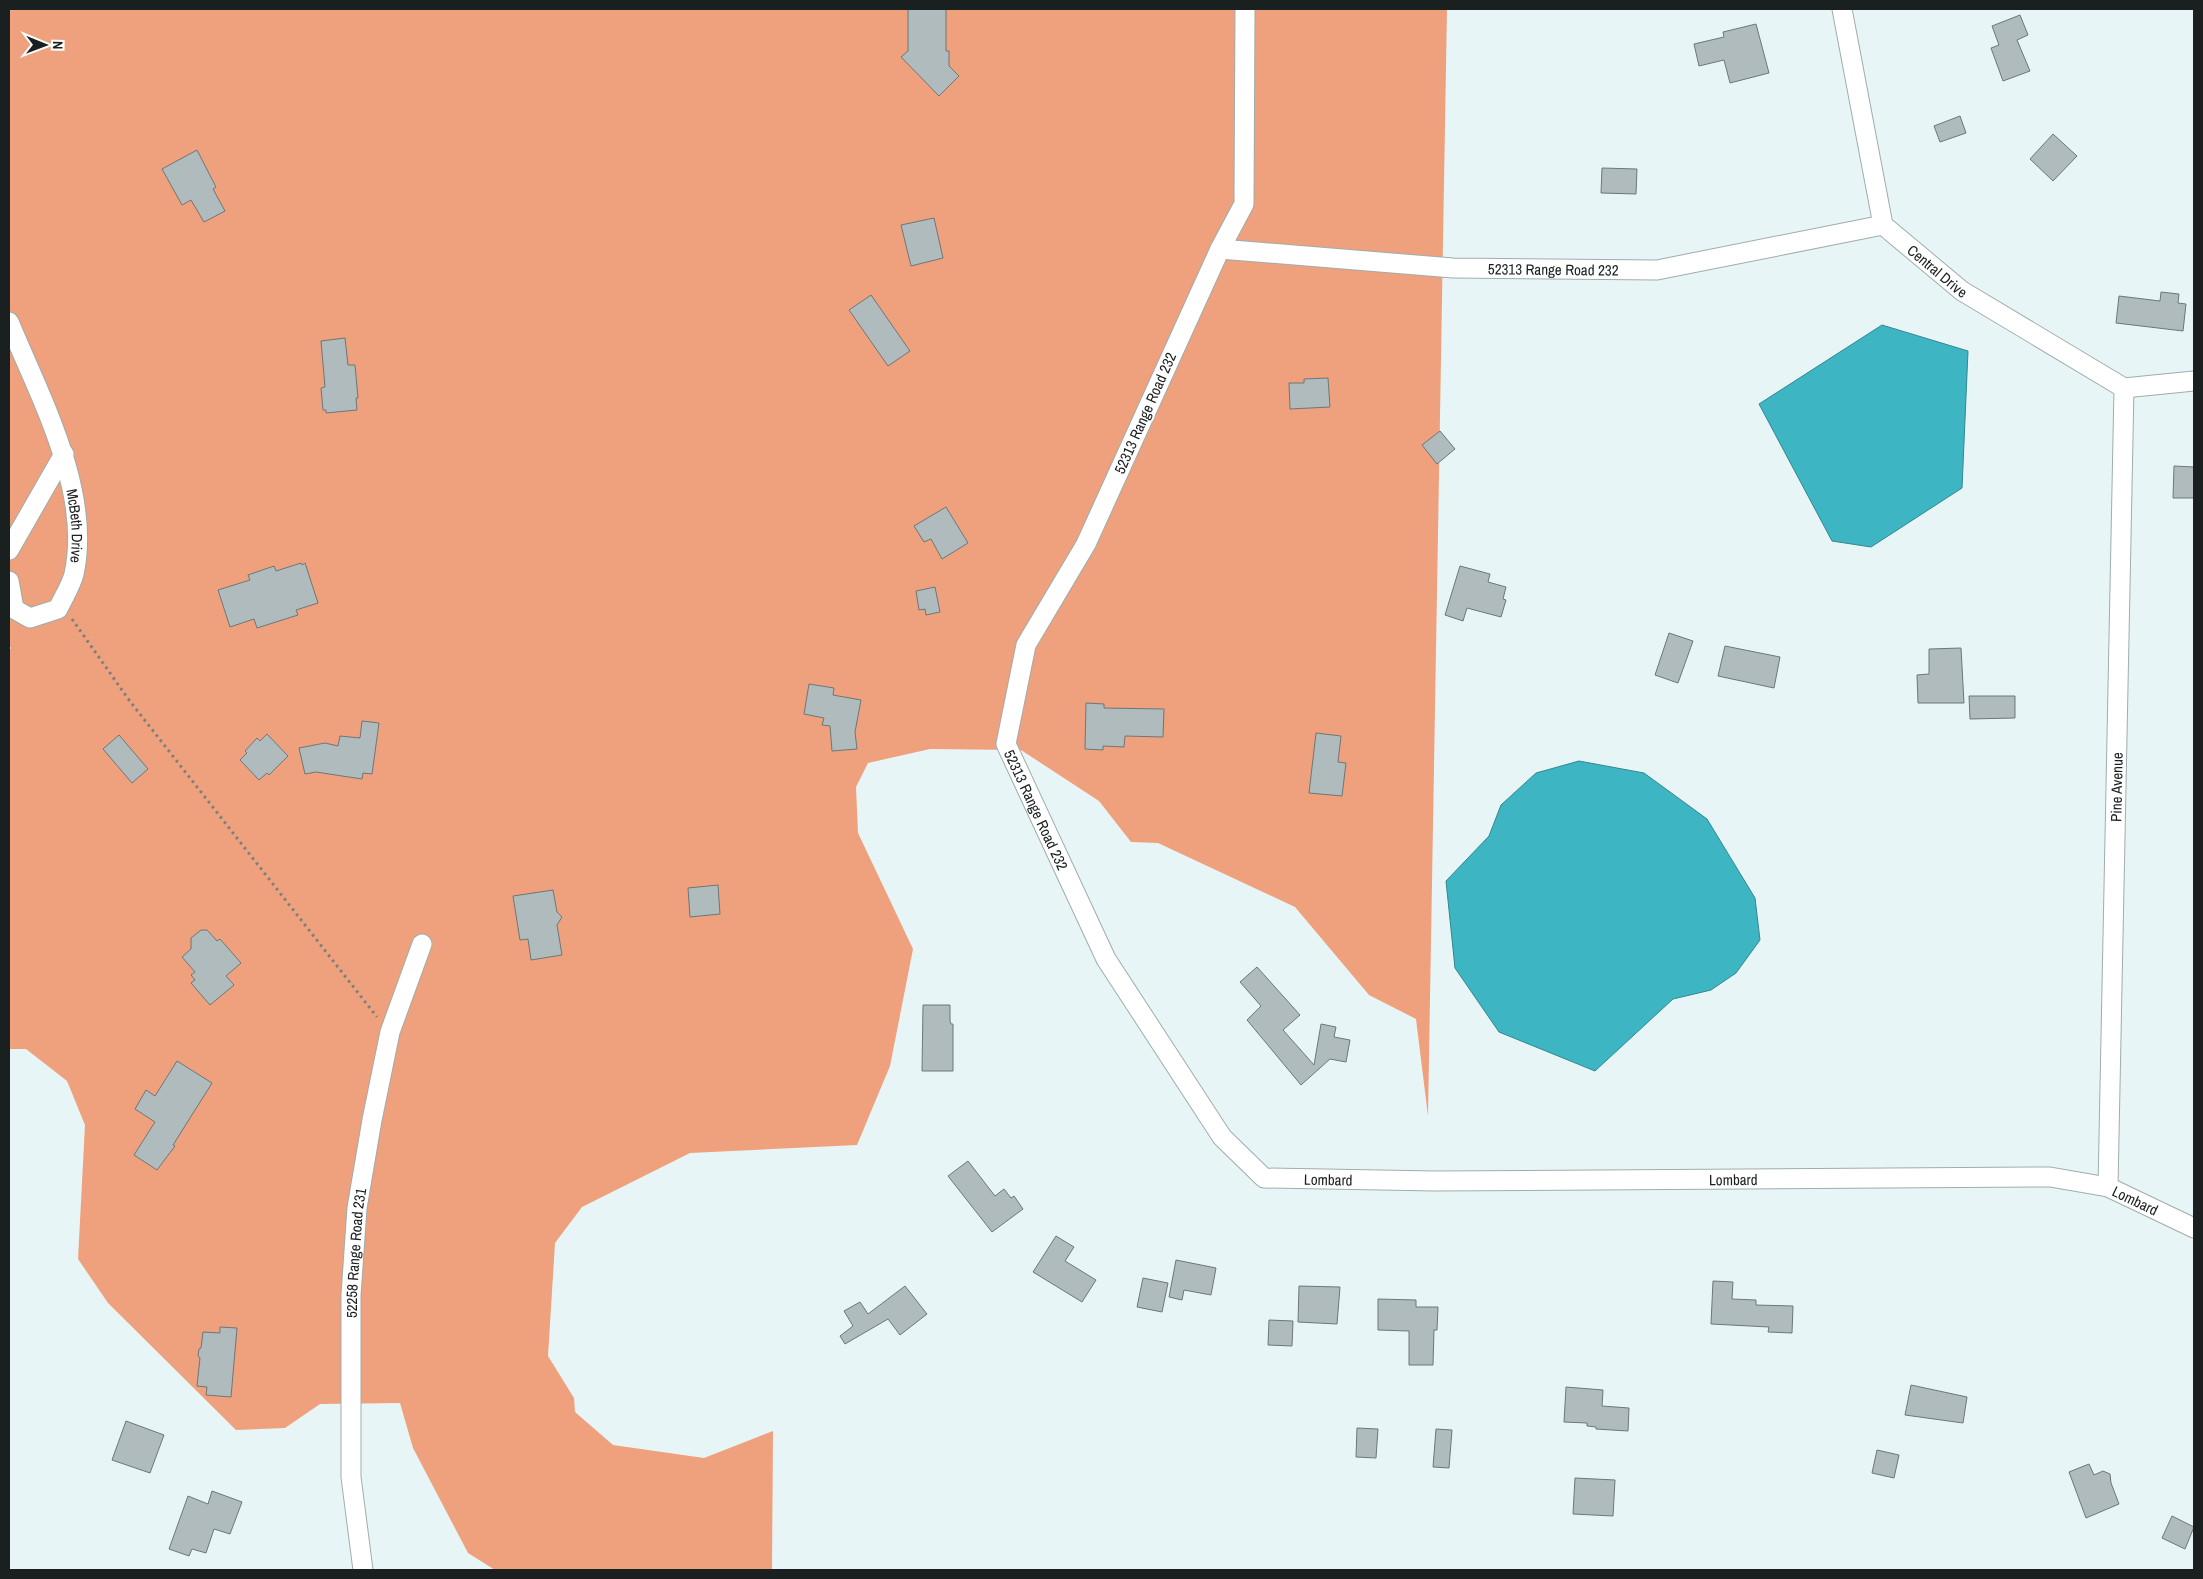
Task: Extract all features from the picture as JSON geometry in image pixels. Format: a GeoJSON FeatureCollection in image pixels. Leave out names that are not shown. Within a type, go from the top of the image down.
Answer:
{"type":"FeatureCollection","features":[{"type":"Feature","properties":{"kind":"street","name":"52313 Range Road 232"},"geometry":{"type":"LineString","coordinates":[[1245,9],[1244,204],[1220,249],[1086,544],[1026,644],[1006,744],[1106,959],[1222,1137],[1264,1178]]}},
{"type":"Feature","properties":{"kind":"street"},"geometry":{"type":"LineString","coordinates":[[1842,9],[1884,225]]}},
{"type":"Feature","properties":{"kind":"street","name":"52313 Range Road 232"},"geometry":{"type":"LineString","coordinates":[[1220,249],[1453,268],[1657,270],[1884,225]]}},
{"type":"Feature","properties":{"kind":"street","name":"Central Drive"},"geometry":{"type":"LineString","coordinates":[[1884,225],[1962,291],[2124,388]]}},
{"type":"Feature","properties":{"kind":"street","name":"McBeth Drive"},"geometry":{"type":"LineString","coordinates":[[9,322],[64,454],[79,528],[74,575],[59,606]]}},
{"type":"Feature","properties":{"kind":"street"},"geometry":{"type":"LineString","coordinates":[[2124,388],[2194,381]]}},
{"type":"Feature","properties":{"kind":"street","name":"Pine Avenue"},"geometry":{"type":"LineString","coordinates":[[2108,1188],[2124,388]]}},
{"type":"Feature","properties":{"kind":"street","name":"McBeth Drive"},"geometry":{"type":"LineString","coordinates":[[9,550],[64,454]]}},
{"type":"Feature","properties":{"kind":"street"},"geometry":{"type":"LineString","coordinates":[[9,581],[14,609],[30,618],[58,609],[59,606]]}},
{"type":"Feature","properties":{"kind":"street","name":"52258 Range Road 231"},"geometry":{"type":"LineString","coordinates":[[363,1570],[351,1476],[351,1295],[358,1208],[372,1120],[390,1032],[422,944]]}},
{"type":"Feature","properties":{"kind":"street","name":"Lombard"},"geometry":{"type":"LineString","coordinates":[[1264,1178],[1455,1181],[2050,1177],[2108,1188],[2194,1228]]}},
{"type":"Feature","properties":{"kind":"path"},"geometry":{"type":"LineString","coordinates":[[59,606],[76,622],[129,700],[366,1005],[390,1032]]}},
{"type":"Feature","properties":{"kind":"shaded area"},"geometry":{"type":"Polygon","coordinates":[[[9,9],[1447,9],[1428,1116],[1416,1019],[1369,995],[1295,907],[1158,843],[1131,842],[1099,801],[1021,750],[930,749],[868,763],[856,787],[858,833],[913,949],[890,1066],[857,1145],[690,1153],[582,1207],[555,1243],[548,1356],[574,1398],[575,1412],[613,1445],[704,1458],[773,1431],[772,1570],[495,1570],[468,1553],[413,1448],[400,1403],[320,1404],[285,1428],[236,1430],[108,1303],[78,1259],[85,1125],[67,1081],[26,1049],[9,1049],[9,651],[11,648],[9,645],[9,9]]]}},
{"type":"Feature","properties":{"kind":"water"},"geometry":{"type":"Polygon","coordinates":[[[1882,325],[1968,351],[1962,488],[1871,547],[1832,541],[1759,404],[1882,325]]]}},
{"type":"Feature","properties":{"kind":"water"},"geometry":{"type":"Polygon","coordinates":[[[1579,761],[1644,773],[1707,819],[1755,898],[1760,940],[1736,973],[1711,990],[1673,999],[1595,1071],[1499,1032],[1455,968],[1446,881],[1489,836],[1501,805],[1536,773],[1579,761]]]}},
{"type":"Feature","properties":{"kind":"building"},"geometry":{"type":"Polygon","coordinates":[[[908,9],[946,9],[946,51],[949,51],[949,66],[959,76],[939,96],[901,57],[908,51],[908,9]]]}},
{"type":"Feature","properties":{"kind":"building"},"geometry":{"type":"Polygon","coordinates":[[[2020,15],[2028,35],[2017,40],[2030,71],[2003,81],[1991,48],[1999,45],[1992,26],[2020,15]]]}},
{"type":"Feature","properties":{"kind":"building"},"geometry":{"type":"Polygon","coordinates":[[[1756,24],[1769,73],[1730,83],[1724,60],[1699,66],[1694,44],[1724,37],[1723,32],[1756,24]]]}},
{"type":"Feature","properties":{"kind":"building"},"geometry":{"type":"Polygon","coordinates":[[[1960,116],[1966,133],[1940,142],[1934,126],[1960,116]]]}},
{"type":"Feature","properties":{"kind":"building"},"geometry":{"type":"Polygon","coordinates":[[[2053,134],[2077,156],[2053,181],[2030,159],[2053,134]]]}},
{"type":"Feature","properties":{"kind":"building"},"geometry":{"type":"Polygon","coordinates":[[[197,150],[216,187],[213,189],[225,211],[204,222],[191,200],[182,205],[162,169],[197,150]]]}},
{"type":"Feature","properties":{"kind":"building"},"geometry":{"type":"Polygon","coordinates":[[[1602,168],[1637,169],[1636,194],[1601,193],[1602,168]]]}},
{"type":"Feature","properties":{"kind":"building"},"geometry":{"type":"Polygon","coordinates":[[[934,218],[943,258],[911,266],[901,225],[934,218]]]}},
{"type":"Feature","properties":{"kind":"building"},"geometry":{"type":"Polygon","coordinates":[[[2161,292],[2179,294],[2178,303],[2186,304],[2183,331],[2116,323],[2119,296],[2160,301],[2161,292]]]}},
{"type":"Feature","properties":{"kind":"building"},"geometry":{"type":"Polygon","coordinates":[[[871,295],[910,351],[888,366],[849,310],[871,295]]]}},
{"type":"Feature","properties":{"kind":"building"},"geometry":{"type":"Polygon","coordinates":[[[345,338],[348,365],[355,365],[358,398],[356,398],[357,410],[326,413],[326,410],[323,410],[321,388],[325,387],[321,341],[345,338]]]}},
{"type":"Feature","properties":{"kind":"building"},"geometry":{"type":"Polygon","coordinates":[[[1328,378],[1330,407],[1290,409],[1289,383],[1304,383],[1304,379],[1328,378]]]}},
{"type":"Feature","properties":{"kind":"building"},"geometry":{"type":"Polygon","coordinates":[[[1440,431],[1455,449],[1437,464],[1422,445],[1440,431]]]}},
{"type":"Feature","properties":{"kind":"building"},"geometry":{"type":"Polygon","coordinates":[[[2174,466],[2194,467],[2194,498],[2173,498],[2174,466]]]}},
{"type":"Feature","properties":{"kind":"building"},"geometry":{"type":"Polygon","coordinates":[[[946,507],[968,543],[942,559],[931,539],[924,542],[914,526],[946,507]]]}},
{"type":"Feature","properties":{"kind":"building"},"geometry":{"type":"Polygon","coordinates":[[[301,563],[302,565],[305,563],[318,603],[296,610],[298,615],[257,628],[254,619],[230,627],[218,590],[250,580],[248,575],[274,566],[276,571],[301,563]]]}},
{"type":"Feature","properties":{"kind":"building"},"geometry":{"type":"Polygon","coordinates":[[[1460,566],[1490,574],[1488,582],[1506,587],[1503,599],[1506,600],[1501,617],[1467,608],[1463,621],[1445,615],[1460,566]]]}},
{"type":"Feature","properties":{"kind":"building"},"geometry":{"type":"Polygon","coordinates":[[[935,587],[940,612],[926,615],[925,609],[919,610],[916,591],[935,587]]]}},
{"type":"Feature","properties":{"kind":"building"},"geometry":{"type":"Polygon","coordinates":[[[1669,633],[1693,641],[1678,683],[1655,675],[1669,633]]]}},
{"type":"Feature","properties":{"kind":"building"},"geometry":{"type":"Polygon","coordinates":[[[1725,646],[1780,657],[1774,688],[1718,676],[1725,646]]]}},
{"type":"Feature","properties":{"kind":"building"},"geometry":{"type":"Polygon","coordinates":[[[1961,648],[1964,703],[1918,703],[1917,675],[1929,674],[1929,649],[1961,648]]]}},
{"type":"Feature","properties":{"kind":"building"},"geometry":{"type":"Polygon","coordinates":[[[809,684],[834,688],[833,695],[861,700],[855,732],[857,749],[832,751],[830,726],[822,725],[824,718],[804,714],[809,684]]]}},
{"type":"Feature","properties":{"kind":"building"},"geometry":{"type":"Polygon","coordinates":[[[1969,696],[2015,696],[2015,718],[1970,719],[1969,696]]]}},
{"type":"Feature","properties":{"kind":"building"},"geometry":{"type":"Polygon","coordinates":[[[1086,703],[1104,704],[1104,708],[1164,709],[1163,737],[1125,736],[1124,747],[1103,746],[1103,750],[1085,749],[1086,703]]]}},
{"type":"Feature","properties":{"kind":"building"},"geometry":{"type":"Polygon","coordinates":[[[362,721],[379,723],[372,774],[363,773],[362,779],[316,772],[305,774],[299,748],[325,743],[338,746],[340,736],[360,738],[362,721]]]}},
{"type":"Feature","properties":{"kind":"building"},"geometry":{"type":"Polygon","coordinates":[[[1316,733],[1341,736],[1338,762],[1346,763],[1342,796],[1309,793],[1316,733]]]}},
{"type":"Feature","properties":{"kind":"building"},"geometry":{"type":"Polygon","coordinates":[[[267,734],[288,756],[269,775],[267,773],[259,780],[240,760],[247,753],[245,751],[257,738],[260,741],[267,734]]]}},
{"type":"Feature","properties":{"kind":"building"},"geometry":{"type":"Polygon","coordinates":[[[119,735],[148,769],[132,783],[103,749],[119,735]]]}},
{"type":"Feature","properties":{"kind":"building"},"geometry":{"type":"Polygon","coordinates":[[[718,885],[720,914],[690,917],[688,888],[718,885]]]}},
{"type":"Feature","properties":{"kind":"building"},"geometry":{"type":"Polygon","coordinates":[[[553,890],[557,912],[562,917],[557,925],[562,955],[531,960],[528,939],[520,940],[513,896],[553,890]]]}},
{"type":"Feature","properties":{"kind":"building"},"geometry":{"type":"Polygon","coordinates":[[[201,930],[207,930],[217,941],[220,939],[241,963],[226,976],[234,985],[210,1005],[191,983],[195,980],[191,975],[195,972],[182,957],[191,949],[191,938],[201,930]]]}},
{"type":"Feature","properties":{"kind":"building"},"geometry":{"type":"Polygon","coordinates":[[[1257,967],[1300,1015],[1283,1030],[1314,1065],[1321,1024],[1336,1027],[1334,1037],[1350,1040],[1346,1062],[1330,1059],[1301,1085],[1247,1020],[1261,1006],[1240,982],[1257,967]]]}},
{"type":"Feature","properties":{"kind":"building"},"geometry":{"type":"Polygon","coordinates":[[[923,1005],[950,1005],[950,1021],[953,1024],[953,1071],[922,1071],[923,1005]]]}},
{"type":"Feature","properties":{"kind":"building"},"geometry":{"type":"Polygon","coordinates":[[[177,1061],[212,1083],[173,1145],[175,1146],[157,1170],[134,1155],[155,1122],[135,1109],[146,1090],[155,1096],[177,1061]]]}},
{"type":"Feature","properties":{"kind":"building"},"geometry":{"type":"Polygon","coordinates":[[[968,1161],[995,1196],[1004,1189],[1011,1198],[1014,1196],[1023,1209],[992,1232],[948,1176],[968,1161]]]}},
{"type":"Feature","properties":{"kind":"building"},"geometry":{"type":"Polygon","coordinates":[[[1056,1236],[1074,1247],[1065,1261],[1096,1280],[1082,1302],[1033,1272],[1056,1236]]]}},
{"type":"Feature","properties":{"kind":"building"},"geometry":{"type":"Polygon","coordinates":[[[1176,1260],[1216,1268],[1211,1295],[1184,1290],[1182,1300],[1169,1297],[1176,1260]]]}},
{"type":"Feature","properties":{"kind":"building"},"geometry":{"type":"Polygon","coordinates":[[[1143,1278],[1168,1283],[1162,1312],[1137,1307],[1143,1278]]]}},
{"type":"Feature","properties":{"kind":"building"},"geometry":{"type":"Polygon","coordinates":[[[1713,1281],[1733,1282],[1732,1299],[1756,1300],[1756,1305],[1793,1306],[1792,1333],[1768,1332],[1769,1327],[1711,1324],[1713,1281]]]}},
{"type":"Feature","properties":{"kind":"building"},"geometry":{"type":"Polygon","coordinates":[[[905,1286],[927,1314],[900,1335],[888,1319],[845,1344],[840,1336],[853,1326],[844,1311],[860,1302],[868,1314],[905,1286]]]}},
{"type":"Feature","properties":{"kind":"building"},"geometry":{"type":"Polygon","coordinates":[[[1299,1286],[1340,1287],[1337,1324],[1298,1322],[1299,1286]]]}},
{"type":"Feature","properties":{"kind":"building"},"geometry":{"type":"Polygon","coordinates":[[[1378,1299],[1416,1300],[1416,1307],[1438,1307],[1437,1330],[1434,1330],[1433,1365],[1409,1365],[1409,1331],[1378,1330],[1378,1299]]]}},
{"type":"Feature","properties":{"kind":"building"},"geometry":{"type":"Polygon","coordinates":[[[1269,1320],[1293,1321],[1292,1346],[1268,1345],[1269,1320]]]}},
{"type":"Feature","properties":{"kind":"building"},"geometry":{"type":"Polygon","coordinates":[[[220,1327],[237,1328],[231,1397],[206,1395],[207,1387],[197,1386],[200,1358],[198,1356],[203,1332],[220,1333],[220,1327]]]}},
{"type":"Feature","properties":{"kind":"building"},"geometry":{"type":"Polygon","coordinates":[[[1911,1385],[1967,1397],[1963,1423],[1905,1415],[1911,1385]]]}},
{"type":"Feature","properties":{"kind":"building"},"geometry":{"type":"Polygon","coordinates":[[[1566,1387],[1603,1390],[1602,1406],[1629,1408],[1628,1431],[1596,1429],[1596,1427],[1587,1426],[1587,1423],[1564,1422],[1566,1387]]]}},
{"type":"Feature","properties":{"kind":"building"},"geometry":{"type":"Polygon","coordinates":[[[126,1421],[164,1435],[150,1473],[112,1460],[126,1421]]]}},
{"type":"Feature","properties":{"kind":"building"},"geometry":{"type":"Polygon","coordinates":[[[1357,1428],[1378,1429],[1376,1458],[1356,1457],[1357,1428]]]}},
{"type":"Feature","properties":{"kind":"building"},"geometry":{"type":"Polygon","coordinates":[[[1436,1429],[1452,1430],[1449,1468],[1433,1467],[1436,1429]]]}},
{"type":"Feature","properties":{"kind":"building"},"geometry":{"type":"Polygon","coordinates":[[[1877,1450],[1899,1455],[1894,1478],[1872,1473],[1877,1450]]]}},
{"type":"Feature","properties":{"kind":"building"},"geometry":{"type":"Polygon","coordinates":[[[2089,1464],[2094,1475],[2103,1471],[2110,1474],[2111,1483],[2119,1504],[2086,1518],[2069,1472],[2089,1464]]]}},
{"type":"Feature","properties":{"kind":"building"},"geometry":{"type":"Polygon","coordinates":[[[1575,1478],[1615,1480],[1613,1516],[1573,1514],[1575,1478]]]}},
{"type":"Feature","properties":{"kind":"building"},"geometry":{"type":"Polygon","coordinates":[[[212,1491],[242,1502],[230,1534],[214,1529],[206,1553],[192,1549],[189,1556],[169,1549],[188,1496],[208,1504],[212,1491]]]}},
{"type":"Feature","properties":{"kind":"building"},"geometry":{"type":"Polygon","coordinates":[[[2172,1516],[2194,1527],[2185,1549],[2162,1538],[2172,1516]]]}}]}
